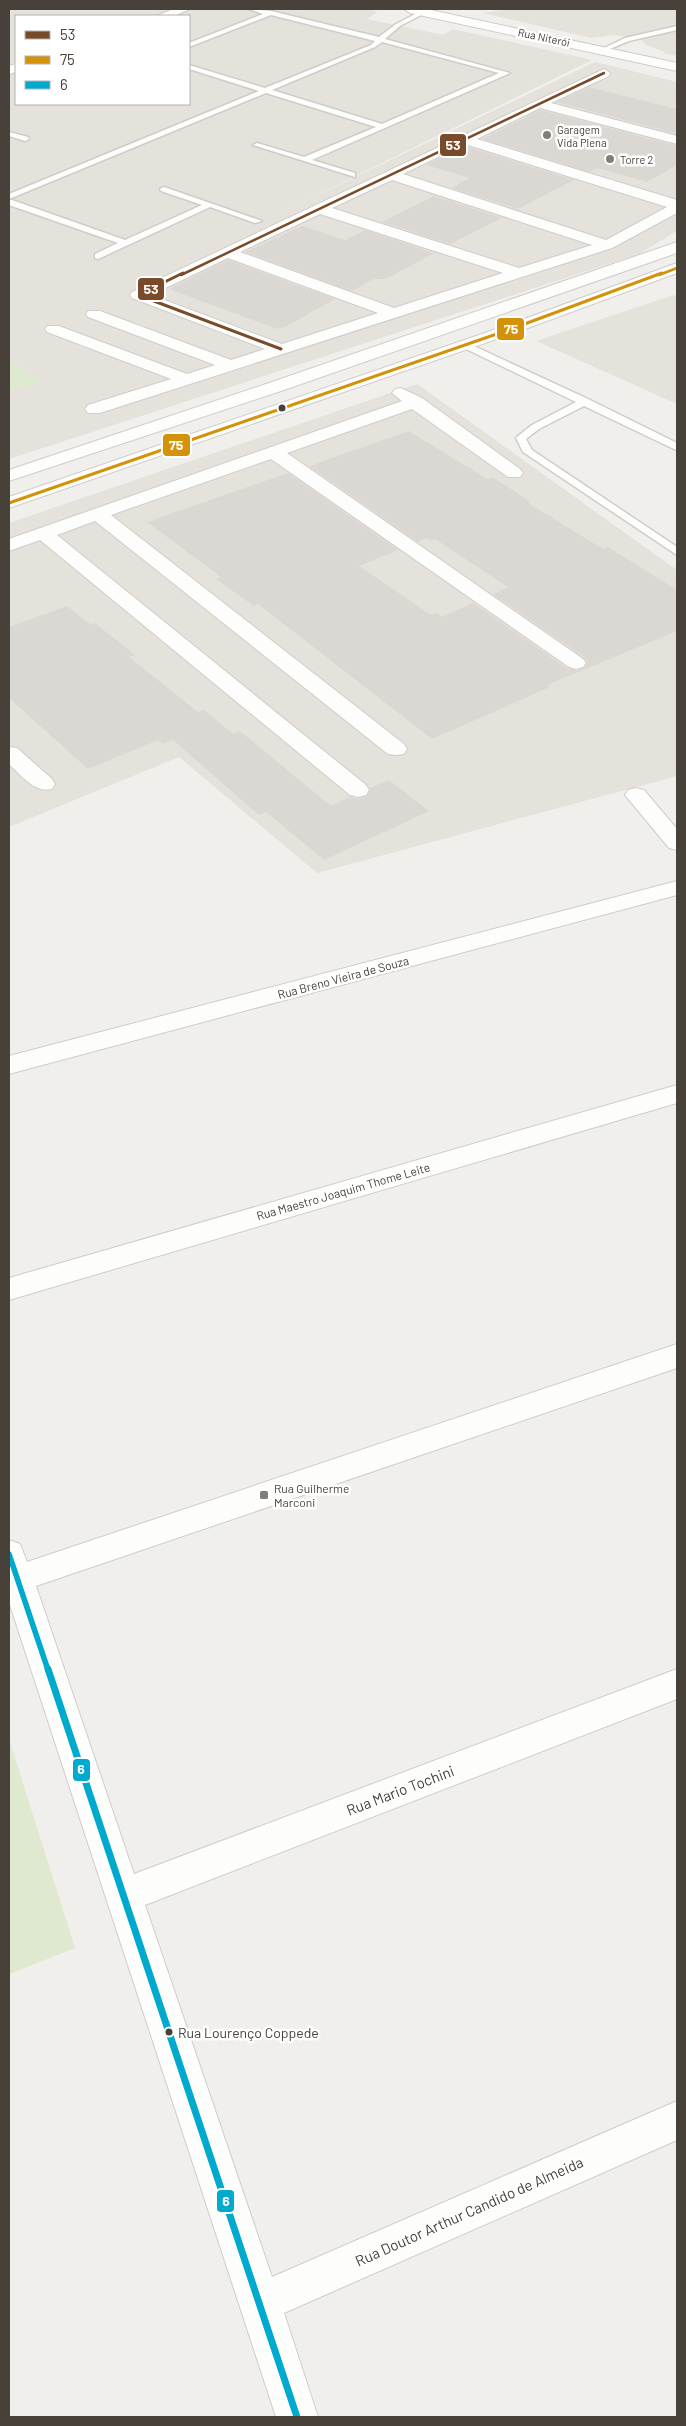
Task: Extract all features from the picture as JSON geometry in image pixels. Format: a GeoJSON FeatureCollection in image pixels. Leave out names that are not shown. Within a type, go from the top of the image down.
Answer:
{"type":"FeatureCollection","features":[{"type":"Feature","properties":{"kind":"street"},"geometry":{"type":"LineString","coordinates":[[166,15],[184,9]]}},
{"type":"Feature","properties":{"kind":"street","name":"Rua Niterói"},"geometry":{"type":"LineString","coordinates":[[410,9],[677,67]]}},
{"type":"Feature","properties":{"kind":"street"},"geometry":{"type":"LineString","coordinates":[[281,349],[138,295],[604,73]]}},
{"type":"Feature","properties":{"kind":"street"},"geometry":{"type":"LineString","coordinates":[[539,104],[677,140]]}},
{"type":"Feature","properties":{"kind":"street"},"geometry":{"type":"LineString","coordinates":[[466,140],[677,206]]}},
{"type":"Feature","properties":{"kind":"street"},"geometry":{"type":"LineString","coordinates":[[392,175],[607,245]]}},
{"type":"Feature","properties":{"kind":"street"},"geometry":{"type":"LineString","coordinates":[[94,409],[607,245],[677,206]]}},
{"type":"Feature","properties":{"kind":"street"},"geometry":{"type":"LineString","coordinates":[[320,209],[518,273]]}},
{"type":"Feature","properties":{"kind":"street"},"geometry":{"type":"LineString","coordinates":[[644,211],[661,216]]}},
{"type":"Feature","properties":{"kind":"street"},"geometry":{"type":"LineString","coordinates":[[9,476],[669,251],[677,246]]}},
{"type":"Feature","properties":{"kind":"street"},"geometry":{"type":"LineString","coordinates":[[226,252],[394,313]]}},
{"type":"Feature","properties":{"kind":"street"},"geometry":{"type":"LineString","coordinates":[[9,503],[376,376],[677,268]]}},
{"type":"Feature","properties":{"kind":"street"},"geometry":{"type":"LineString","coordinates":[[94,314],[230,365]]}},
{"type":"Feature","properties":{"kind":"street"},"geometry":{"type":"LineString","coordinates":[[53,329],[186,379]]}},
{"type":"Feature","properties":{"kind":"street"},"geometry":{"type":"LineString","coordinates":[[352,360],[416,402],[514,473]]}},
{"type":"Feature","properties":{"kind":"street"},"geometry":{"type":"LineString","coordinates":[[9,545],[416,402]]}},
{"type":"Feature","properties":{"kind":"street"},"geometry":{"type":"LineString","coordinates":[[273,452],[576,663]]}},
{"type":"Feature","properties":{"kind":"street"},"geometry":{"type":"LineString","coordinates":[[98,514],[396,749]]}},
{"type":"Feature","properties":{"kind":"street"},"geometry":{"type":"LineString","coordinates":[[43,534],[358,790]]}},
{"type":"Feature","properties":{"kind":"street"},"geometry":{"type":"LineString","coordinates":[[9,753],[44,784]]}},
{"type":"Feature","properties":{"kind":"street"},"geometry":{"type":"LineString","coordinates":[[636,795],[677,843]]}},
{"type":"Feature","properties":{"kind":"street","name":"Rua Breno Vieira de Souza"},"geometry":{"type":"LineString","coordinates":[[9,1065],[677,888]]}},
{"type":"Feature","properties":{"kind":"street","name":"Rua Maestro Joaquim Thome Leite"},"geometry":{"type":"LineString","coordinates":[[9,1289],[677,1094]]}},
{"type":"Feature","properties":{"kind":"street"},"geometry":{"type":"LineString","coordinates":[[297,2417],[13,1566],[677,1356]]}},
{"type":"Feature","properties":{"kind":"street","name":"Rua Mario Tochini"},"geometry":{"type":"LineString","coordinates":[[122,1896],[677,1684]]}},
{"type":"Feature","properties":{"kind":"street","name":"Rua Doutor Arthur Candido de Almeida"},"geometry":{"type":"LineString","coordinates":[[260,2303],[677,2120]]}},
{"type":"Feature","properties":{"kind":"lane"},"geometry":{"type":"LineString","coordinates":[[252,9],[345,33],[380,39],[506,73],[305,160]]}},
{"type":"Feature","properties":{"kind":"lane"},"geometry":{"type":"LineString","coordinates":[[9,197],[373,46],[398,25],[423,12]]}},
{"type":"Feature","properties":{"kind":"lane"},"geometry":{"type":"LineString","coordinates":[[190,45],[271,13]]}},
{"type":"Feature","properties":{"kind":"lane"},"geometry":{"type":"LineString","coordinates":[[603,50],[627,39],[677,28]]}},
{"type":"Feature","properties":{"kind":"lane"},"geometry":{"type":"LineString","coordinates":[[190,66],[381,126]]}},
{"type":"Feature","properties":{"kind":"lane"},"geometry":{"type":"LineString","coordinates":[[9,134],[25,139]]}},
{"type":"Feature","properties":{"kind":"lane"},"geometry":{"type":"LineString","coordinates":[[257,145],[352,175]]}},
{"type":"Feature","properties":{"kind":"lane"},"geometry":{"type":"LineString","coordinates":[[164,189],[258,221]]}},
{"type":"Feature","properties":{"kind":"lane"},"geometry":{"type":"LineString","coordinates":[[9,202],[125,243]]}},
{"type":"Feature","properties":{"kind":"lane"},"geometry":{"type":"LineString","coordinates":[[98,256],[208,205]]}},
{"type":"Feature","properties":{"kind":"lane"},"geometry":{"type":"LineString","coordinates":[[463,344],[585,401],[677,447]]}},
{"type":"Feature","properties":{"kind":"lane"},"geometry":{"type":"LineString","coordinates":[[585,401],[567,413],[532,428],[521,438],[528,452],[677,552]]}},
{"type":"Feature","properties":{"kind":"shaded area"},"geometry":{"type":"Polygon","coordinates":[[[9,9],[370,9],[377,12],[367,19],[443,35],[453,29],[592,60],[280,213],[595,62],[677,82],[677,231],[639,254],[9,459],[9,9]]]}},
{"type":"Feature","properties":{"kind":"shaded area"},"geometry":{"type":"Polygon","coordinates":[[[508,9],[677,9],[677,56],[663,53],[665,52],[646,45],[642,40],[614,35],[591,38],[483,13],[508,9]]]}},
{"type":"Feature","properties":{"kind":"shaded area"},"geometry":{"type":"Polygon","coordinates":[[[677,294],[677,404],[536,341],[677,294]]]}},
{"type":"Feature","properties":{"kind":"shaded area"},"geometry":{"type":"Polygon","coordinates":[[[417,384],[677,570],[677,776],[317,873],[179,757],[9,827],[9,523],[417,384]]]}},
{"type":"Feature","properties":{"kind":"green space"},"geometry":{"type":"Polygon","coordinates":[[[9,359],[41,382],[9,392],[9,359]]]}},
{"type":"Feature","properties":{"kind":"green space"},"geometry":{"type":"Polygon","coordinates":[[[9,1739],[75,1948],[9,1974],[9,1739]]]}},
{"type":"Feature","properties":{"kind":"building"},"geometry":{"type":"Polygon","coordinates":[[[589,87],[677,109],[677,134],[557,102],[589,87]]]}},
{"type":"Feature","properties":{"kind":"building"},"geometry":{"type":"Polygon","coordinates":[[[540,110],[677,146],[677,165],[647,182],[597,168],[590,172],[482,139],[540,110]]]}},
{"type":"Feature","properties":{"kind":"building"},"geometry":{"type":"Polygon","coordinates":[[[465,146],[574,180],[518,209],[451,188],[470,178],[426,165],[465,146]]]}},
{"type":"Feature","properties":{"kind":"building"},"geometry":{"type":"Polygon","coordinates":[[[434,196],[502,218],[450,244],[382,222],[434,196]]]}},
{"type":"Feature","properties":{"kind":"building"},"geometry":{"type":"Polygon","coordinates":[[[302,226],[345,240],[365,230],[434,253],[386,279],[374,279],[352,291],[245,252],[302,226]]]}},
{"type":"Feature","properties":{"kind":"building"},"geometry":{"type":"Polygon","coordinates":[[[228,260],[335,299],[285,327],[277,329],[169,289],[228,260]]]}},
{"type":"Feature","properties":{"kind":"building"},"geometry":{"type":"Polygon","coordinates":[[[409,431],[487,479],[492,477],[531,502],[528,503],[603,549],[608,547],[677,590],[677,631],[547,685],[550,687],[432,739],[258,604],[254,606],[216,579],[221,577],[147,522],[288,473],[398,550],[359,566],[431,615],[437,613],[442,617],[473,603],[568,669],[577,671],[584,668],[588,663],[584,657],[493,594],[508,587],[435,539],[427,538],[418,542],[309,466],[409,431]]]}},
{"type":"Feature","properties":{"kind":"building"},"geometry":{"type":"Polygon","coordinates":[[[67,606],[91,625],[95,623],[135,655],[129,657],[198,712],[204,710],[233,734],[240,731],[331,806],[350,797],[358,799],[366,797],[370,788],[389,780],[429,811],[324,860],[266,812],[259,815],[173,740],[162,744],[158,740],[88,769],[9,698],[9,627],[67,606]]]}},
{"type":"Feature","properties":{"kind":"transit line","name":"53"},"geometry":{"type":"LineString","coordinates":[[281,349],[138,295],[604,73]]}},
{"type":"Feature","properties":{"kind":"transit line","name":"75"},"geometry":{"type":"LineString","coordinates":[[9,503],[511,329],[677,268]]}},
{"type":"Feature","properties":{"kind":"transit line","name":"6"},"geometry":{"type":"LineString","coordinates":[[9,1554],[297,2417]]}},
{"type":"Feature","properties":{"kind":"place","name":"Garagem Vida Plena"},"geometry":{"type":"Point","coordinates":[547,135]}},
{"type":"Feature","properties":{"kind":"place","name":"Torre 2"},"geometry":{"type":"Point","coordinates":[610,159]}},
{"type":"Feature","properties":{"kind":"place","name":"Rua Guilherme Marconi"},"geometry":{"type":"Point","coordinates":[264,1495]}},
{"type":"Feature","properties":{"kind":"place","name":"Rua Lourenço Coppede"},"geometry":{"type":"Point","coordinates":[169,2032]}}]}
